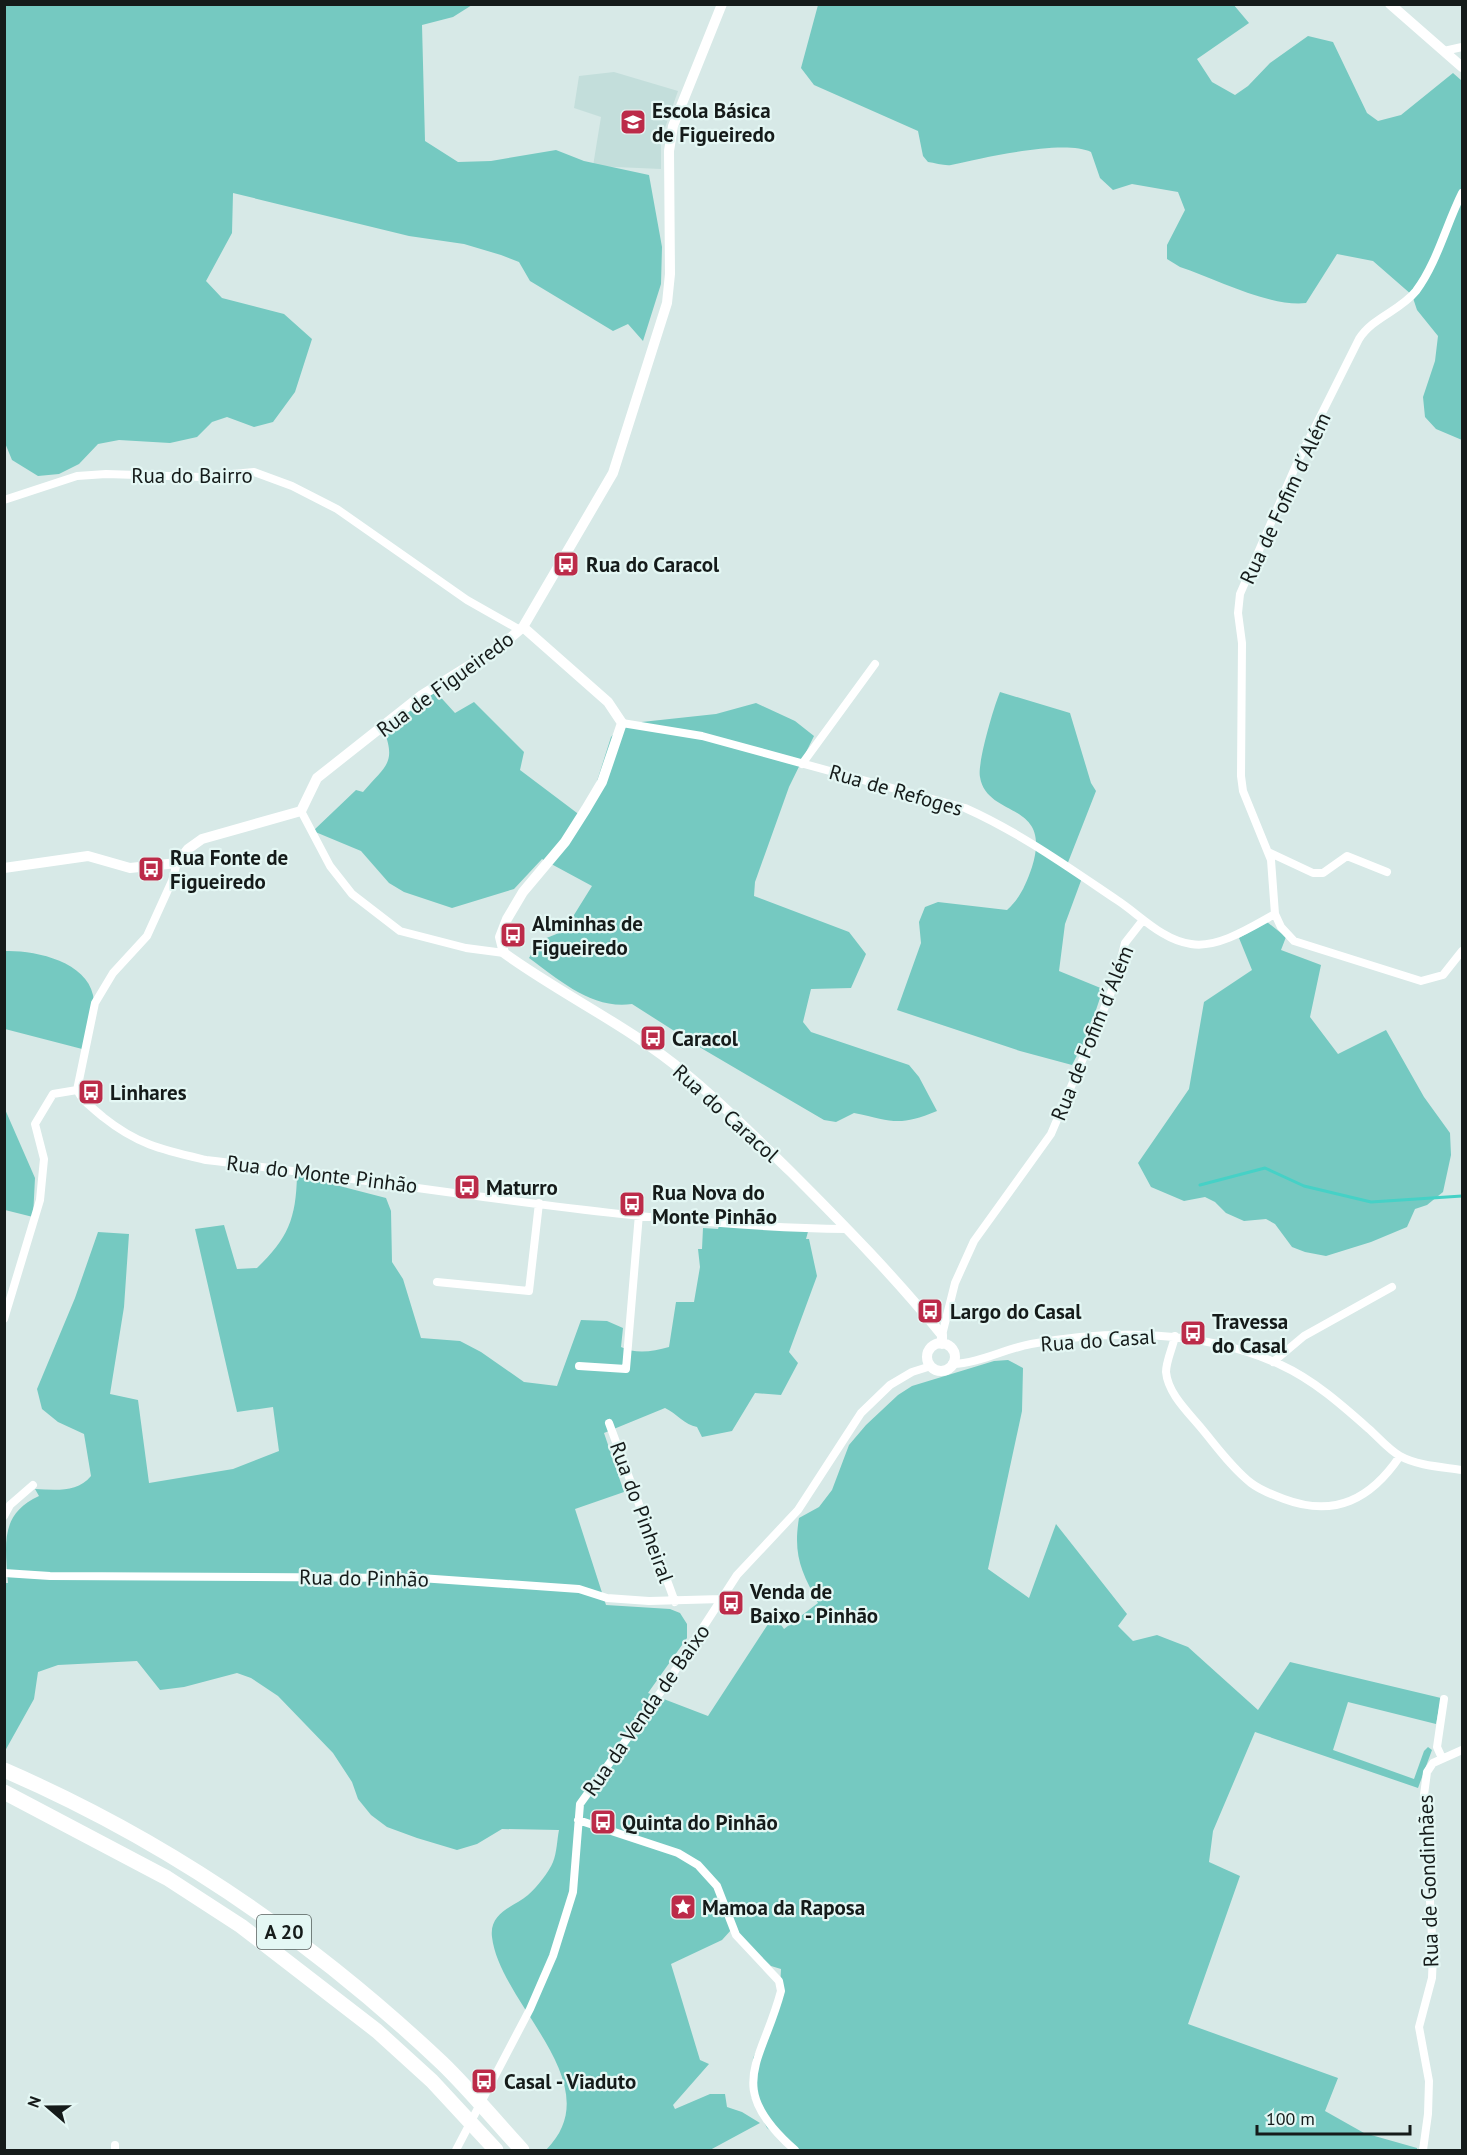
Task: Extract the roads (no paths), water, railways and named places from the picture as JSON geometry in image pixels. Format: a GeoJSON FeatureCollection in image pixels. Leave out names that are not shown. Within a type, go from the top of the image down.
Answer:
{"type":"FeatureCollection","features":[{"type":"Feature","properties":{"kind":"highway","name":"A 20"},"geometry":{"type":"LineString","coordinates":[[4,1770],[44,1787],[178,1859],[254,1908],[394,2019],[444,2065],[522,2151]]}},
{"type":"Feature","properties":{"kind":"highway","name":"A 20"},"geometry":{"type":"LineString","coordinates":[[4,1792],[167,1878],[241,1926],[377,2031],[432,2081],[496,2151]]}},
{"type":"Feature","properties":{"kind":"street","name":"Rua de Figueiredo"},"geometry":{"type":"LineString","coordinates":[[301,811],[317,778],[422,695],[502,645],[522,628],[613,472],[667,303],[670,274],[669,151],[673,126],[722,4]]}},
{"type":"Feature","properties":{"kind":"street"},"geometry":{"type":"LineString","coordinates":[[1390,4],[1462,67]]}},
{"type":"Feature","properties":{"kind":"street"},"geometry":{"type":"LineString","coordinates":[[1444,51],[1462,47]]}},
{"type":"Feature","properties":{"kind":"street","name":"Rua de Fofim d´Além"},"geometry":{"type":"LineString","coordinates":[[942,1339],[955,1283],[974,1241],[1051,1134],[1115,983],[1125,943],[1143,920],[1155,930],[1191,945],[1226,940],[1275,914],[1275,887],[1268,852],[1243,791],[1241,776],[1242,643],[1238,613],[1240,594],[1297,464],[1359,339],[1367,328],[1414,294],[1424,279],[1462,194]]}},
{"type":"Feature","properties":{"kind":"street","name":"Rua do Bairro"},"geometry":{"type":"LineString","coordinates":[[4,500],[76,476],[106,474],[201,477],[254,472],[292,486],[337,510],[467,600],[522,628]]}},
{"type":"Feature","properties":{"kind":"street"},"geometry":{"type":"LineString","coordinates":[[4,1319],[40,1200],[44,1159],[35,1124],[54,1094],[77,1090],[95,1003],[113,973],[147,936],[172,881],[177,863],[188,849],[202,839],[301,811],[330,866],[352,894],[400,930],[466,948],[504,952],[500,937],[507,919],[523,892],[565,842],[602,782],[622,723],[608,702],[522,628]]}},
{"type":"Feature","properties":{"kind":"street"},"geometry":{"type":"LineString","coordinates":[[802,764],[875,664]]}},
{"type":"Feature","properties":{"kind":"street","name":"Rua de Refoges"},"geometry":{"type":"LineString","coordinates":[[622,723],[702,736],[965,808],[1000,824],[1143,920]]}},
{"type":"Feature","properties":{"kind":"street"},"geometry":{"type":"LineString","coordinates":[[1268,852],[1313,873],[1323,873],[1347,856],[1387,872]]}},
{"type":"Feature","properties":{"kind":"street"},"geometry":{"type":"LineString","coordinates":[[4,868],[88,856],[130,868],[177,863]]}},
{"type":"Feature","properties":{"kind":"street"},"geometry":{"type":"LineString","coordinates":[[1275,914],[1281,927],[1294,941],[1421,981],[1443,975],[1462,951]]}},
{"type":"Feature","properties":{"kind":"street","name":"Rua do Caracol"},"geometry":{"type":"LineString","coordinates":[[504,952],[530,972],[626,1030],[684,1072],[735,1118],[901,1284],[942,1339]]}},
{"type":"Feature","properties":{"kind":"street","name":"Rua do Monte Pinhão"},"geometry":{"type":"LineString","coordinates":[[77,1090],[82,1099],[127,1136],[160,1149],[206,1160],[538,1203],[766,1228],[847,1229]]}},
{"type":"Feature","properties":{"kind":"street"},"geometry":{"type":"LineString","coordinates":[[437,1281],[529,1291],[538,1203]]}},
{"type":"Feature","properties":{"kind":"street"},"geometry":{"type":"LineString","coordinates":[[579,1366],[626,1369],[639,1214]]}},
{"type":"Feature","properties":{"kind":"street"},"geometry":{"type":"LineString","coordinates":[[1273,1362],[1304,1336],[1392,1287]]}},
{"type":"Feature","properties":{"kind":"street","name":"Rua do Casal"},"geometry":{"type":"LineString","coordinates":[[952,1365],[971,1363],[1010,1349],[1033,1344],[1120,1334],[1175,1336],[1273,1362],[1305,1379],[1346,1408],[1400,1456],[1462,1470]]}},
{"type":"Feature","properties":{"kind":"street"},"geometry":{"type":"LineString","coordinates":[[1175,1336],[1166,1372],[1175,1396],[1226,1458],[1252,1484],[1272,1495],[1312,1507],[1331,1507],[1349,1502],[1378,1484],[1400,1456]]}},
{"type":"Feature","properties":{"kind":"street"},"geometry":{"type":"LineString","coordinates":[[942,1339],[954,1353],[952,1365],[941,1371],[931,1366],[927,1359],[929,1350],[942,1339]]}},
{"type":"Feature","properties":{"kind":"street","name":"Rua da Venda de Baixo"},"geometry":{"type":"LineString","coordinates":[[456,2151],[530,2008],[553,1956],[573,1892],[577,1871],[580,1804],[665,1686],[737,1575],[798,1510],[861,1413],[890,1385],[912,1372],[931,1366]]}},
{"type":"Feature","properties":{"kind":"street","name":"Rua do Pinheiral"},"geometry":{"type":"LineString","coordinates":[[609,1423],[675,1602]]}},
{"type":"Feature","properties":{"kind":"street"},"geometry":{"type":"LineString","coordinates":[[4,1516],[10,1505],[33,1485]]}},
{"type":"Feature","properties":{"kind":"street","name":"Rua do Pinhão"},"geometry":{"type":"LineString","coordinates":[[4,1573],[50,1576],[420,1578],[579,1589],[607,1598],[675,1602],[722,1599]]}},
{"type":"Feature","properties":{"kind":"street"},"geometry":{"type":"LineString","coordinates":[[1444,1699],[1437,1746],[1442,1758],[1462,1750]]}},
{"type":"Feature","properties":{"kind":"street","name":"Rua de Gondinhães"},"geometry":{"type":"LineString","coordinates":[[1422,2151],[1428,2114],[1429,2081],[1419,2027],[1432,1978],[1433,1954],[1424,1795],[1427,1772],[1433,1763],[1442,1758]]}},
{"type":"Feature","properties":{"kind":"street"},"geometry":{"type":"LineString","coordinates":[[578,1820],[678,1853],[698,1865],[714,1880],[736,1935],[779,1981],[781,1991],[754,2067],[753,2087],[757,2102],[771,2128],[795,2151]]}},
{"type":"Feature","properties":{"kind":"waterway"},"geometry":{"type":"LineString","coordinates":[[1200,1185],[1265,1168],[1304,1186],[1371,1202],[1462,1196]]}},
{"type":"Feature","properties":{"kind":"place","name":"Escola Básica de Figueiredo"},"geometry":{"type":"Point","coordinates":[633,122]}},
{"type":"Feature","properties":{"kind":"place","name":"Rua do Caracol"},"geometry":{"type":"Point","coordinates":[566,564]}},
{"type":"Feature","properties":{"kind":"place","name":"Rua Fonte de Figueiredo"},"geometry":{"type":"Point","coordinates":[151,869]}},
{"type":"Feature","properties":{"kind":"place","name":"Alminhas de Figueiredo"},"geometry":{"type":"Point","coordinates":[513,935]}},
{"type":"Feature","properties":{"kind":"place","name":"Caracol"},"geometry":{"type":"Point","coordinates":[653,1038]}},
{"type":"Feature","properties":{"kind":"place","name":"Linhares"},"geometry":{"type":"Point","coordinates":[91,1092]}},
{"type":"Feature","properties":{"kind":"place","name":"Maturro"},"geometry":{"type":"Point","coordinates":[467,1187]}},
{"type":"Feature","properties":{"kind":"place","name":"Rua Nova do Monte Pinhão"},"geometry":{"type":"Point","coordinates":[632,1204]}},
{"type":"Feature","properties":{"kind":"place","name":"Largo do Casal"},"geometry":{"type":"Point","coordinates":[930,1311]}},
{"type":"Feature","properties":{"kind":"place","name":"Travessa do Casal"},"geometry":{"type":"Point","coordinates":[1193,1333]}},
{"type":"Feature","properties":{"kind":"place","name":"Venda de Baixo - Pinhão"},"geometry":{"type":"Point","coordinates":[731,1603]}},
{"type":"Feature","properties":{"kind":"place","name":"Quinta do Pinhão"},"geometry":{"type":"Point","coordinates":[603,1822]}},
{"type":"Feature","properties":{"kind":"place","name":"Mamoa da Raposa"},"geometry":{"type":"Point","coordinates":[683,1907]}},
{"type":"Feature","properties":{"kind":"place","name":"Casal - Viaduto"},"geometry":{"type":"Point","coordinates":[484,2081]}}]}
